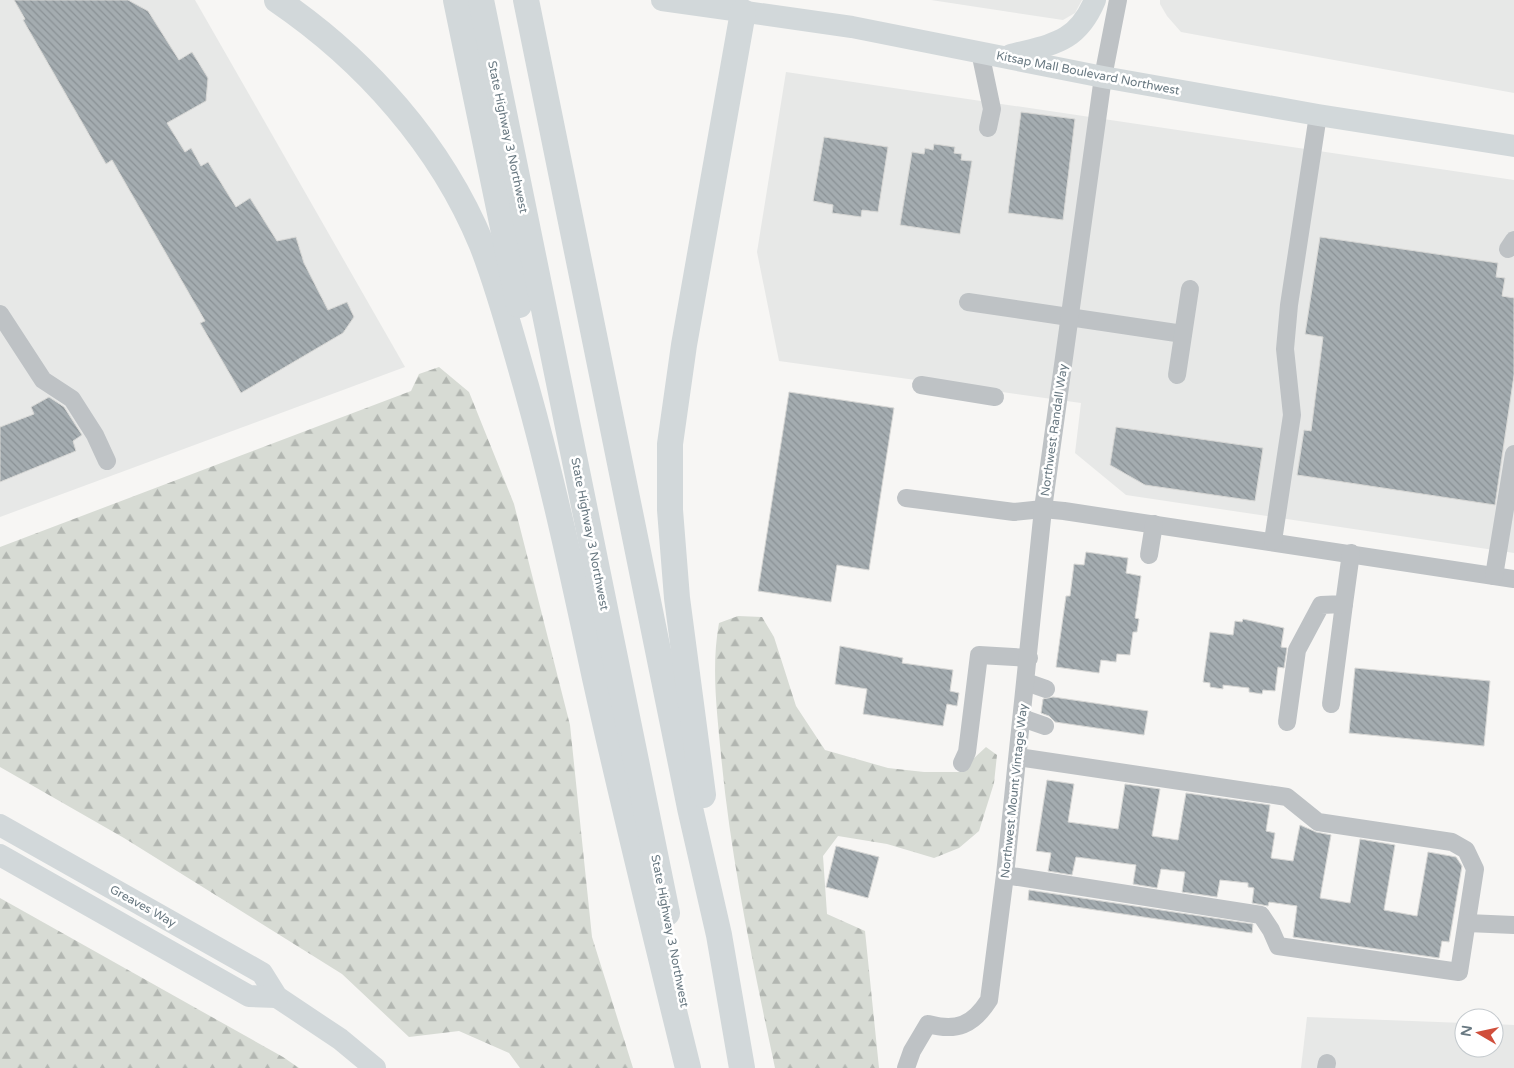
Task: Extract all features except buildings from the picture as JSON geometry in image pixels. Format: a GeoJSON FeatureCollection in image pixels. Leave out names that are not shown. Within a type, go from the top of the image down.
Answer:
{"type":"FeatureCollection","features":[{"type":"Feature","properties":{"kind":"highway"},"geometry":{"type":"LineString","coordinates":[[277,0],[344,51],[382,89],[431,153],[468,217],[491,268],[506,313],[544,448]]}},
{"type":"Feature","properties":{"kind":"highway"},"geometry":{"type":"LineString","coordinates":[[456,0],[520,310],[544,448],[626,819],[688,1068]]}},
{"type":"Feature","properties":{"kind":"highway","name":"State Highway 3 Northwest"},"geometry":{"type":"LineString","coordinates":[[481,0],[698,1068]]}},
{"type":"Feature","properties":{"kind":"highway"},"geometry":{"type":"LineString","coordinates":[[526,0],[690,808],[719,935],[742,1068]]}},
{"type":"Feature","properties":{"kind":"highway"},"geometry":{"type":"LineString","coordinates":[[719,935],[700,767],[677,598],[669,466],[672,422],[684,345],[743,12]]}},
{"type":"Feature","properties":{"kind":"main road","name":"Kitsap Mall Boulevard Northwest"},"geometry":{"type":"LineString","coordinates":[[662,0],[852,27],[1103,77],[1318,115],[1514,146]]}},
{"type":"Feature","properties":{"kind":"main road"},"geometry":{"type":"LineString","coordinates":[[1006,57],[1053,44],[1067,37],[1080,27],[1095,0]]}},
{"type":"Feature","properties":{"kind":"main road","name":"Greaves Way"},"geometry":{"type":"LineString","coordinates":[[0,825],[262,973],[277,996],[340,1039],[376,1068]]}},
{"type":"Feature","properties":{"kind":"main road","name":"Greaves Way"},"geometry":{"type":"LineString","coordinates":[[0,855],[248,996],[277,996]]}},
{"type":"Feature","properties":{"kind":"street","name":"Northwest Randall Way"},"geometry":{"type":"LineString","coordinates":[[1118,0],[1103,77],[1044,509],[1273,541],[1514,579]]}},
{"type":"Feature","properties":{"kind":"street"},"geometry":{"type":"LineString","coordinates":[[980,52],[992,109],[988,128]]}},
{"type":"Feature","properties":{"kind":"street"},"geometry":{"type":"LineString","coordinates":[[1273,541],[1292,415],[1286,349],[1289,305],[1318,115]]}},
{"type":"Feature","properties":{"kind":"street"},"geometry":{"type":"LineString","coordinates":[[1177,374],[1190,289]]}},
{"type":"Feature","properties":{"kind":"street"},"geometry":{"type":"LineString","coordinates":[[968,302],[1183,334]]}},
{"type":"Feature","properties":{"kind":"street"},"geometry":{"type":"LineString","coordinates":[[0,314],[43,380],[72,399],[95,435],[107,461]]}},
{"type":"Feature","properties":{"kind":"street"},"geometry":{"type":"LineString","coordinates":[[921,385],[995,397]]}},
{"type":"Feature","properties":{"kind":"street"},"geometry":{"type":"LineString","coordinates":[[1494,576],[1508,528],[1514,454]]}},
{"type":"Feature","properties":{"kind":"street"},"geometry":{"type":"LineString","coordinates":[[906,498],[1014,512],[1044,509]]}},
{"type":"Feature","properties":{"kind":"street","name":"Northwest Mount Vintage Way"},"geometry":{"type":"LineString","coordinates":[[906,1068],[912,1051],[928,1024],[939,1027],[962,1026],[978,1017],[988,1000],[1005,876],[1044,509]]}},
{"type":"Feature","properties":{"kind":"street"},"geometry":{"type":"LineString","coordinates":[[1149,555],[1154,524]]}},
{"type":"Feature","properties":{"kind":"street"},"geometry":{"type":"LineString","coordinates":[[1331,704],[1351,553]]}},
{"type":"Feature","properties":{"kind":"street"},"geometry":{"type":"LineString","coordinates":[[1286,722],[1298,650],[1321,604],[1344,604]]}},
{"type":"Feature","properties":{"kind":"street"},"geometry":{"type":"LineString","coordinates":[[962,763],[967,752],[979,655],[1029,658]]}},
{"type":"Feature","properties":{"kind":"street"},"geometry":{"type":"LineString","coordinates":[[1026,682],[1046,689]]}},
{"type":"Feature","properties":{"kind":"street"},"geometry":{"type":"LineString","coordinates":[[1022,718],[1045,726]]}},
{"type":"Feature","properties":{"kind":"street"},"geometry":{"type":"LineString","coordinates":[[1005,876],[1260,915],[1271,930],[1278,946],[1460,972],[1475,869],[1466,850],[1452,842],[1318,822],[1287,797],[1018,757]]}},
{"type":"Feature","properties":{"kind":"street"},"geometry":{"type":"LineString","coordinates":[[1467,923],[1514,925]]}},
{"type":"Feature","properties":{"kind":"shaded area"},"geometry":{"type":"Polygon","coordinates":[[[0,0],[195,0],[405,367],[0,517],[0,0]]]}},
{"type":"Feature","properties":{"kind":"shaded area"},"geometry":{"type":"Polygon","coordinates":[[[931,0],[1082,0],[1075,13],[1063,20],[931,0]]]}},
{"type":"Feature","properties":{"kind":"shaded area"},"geometry":{"type":"Polygon","coordinates":[[[1160,0],[1514,0],[1514,93],[1181,32],[1167,16],[1160,4],[1160,0]]]}},
{"type":"Feature","properties":{"kind":"shaded area"},"geometry":{"type":"Polygon","coordinates":[[[786,72],[1514,180],[1514,553],[1126,495],[1075,453],[1081,403],[779,361],[757,252],[786,72]]]}},
{"type":"Feature","properties":{"kind":"shaded area"},"geometry":{"type":"Polygon","coordinates":[[[1307,1017],[1454,1023],[1454,1058],[1504,1058],[1504,1024],[1514,1025],[1514,1068],[1301,1068],[1307,1017]]]}},
{"type":"Feature","properties":{"kind":"green space"},"geometry":{"type":"Polygon","coordinates":[[[439,367],[469,392],[514,504],[570,725],[592,937],[633,1068],[520,1068],[509,1053],[459,1031],[409,1037],[342,974],[124,838],[0,767],[0,547],[411,391],[419,374],[439,367]]]}},
{"type":"Feature","properties":{"kind":"green space"},"geometry":{"type":"Polygon","coordinates":[[[738,616],[762,617],[774,637],[796,706],[825,750],[888,768],[924,772],[959,772],[986,747],[997,755],[994,783],[979,831],[959,848],[934,858],[887,844],[838,836],[823,856],[827,914],[865,931],[879,1068],[775,1068],[737,873],[725,795],[716,706],[715,656],[719,623],[738,616]]]}},
{"type":"Feature","properties":{"kind":"green space"},"geometry":{"type":"Polygon","coordinates":[[[0,898],[283,1057],[299,1068],[0,1068],[0,898]]]}}]}
